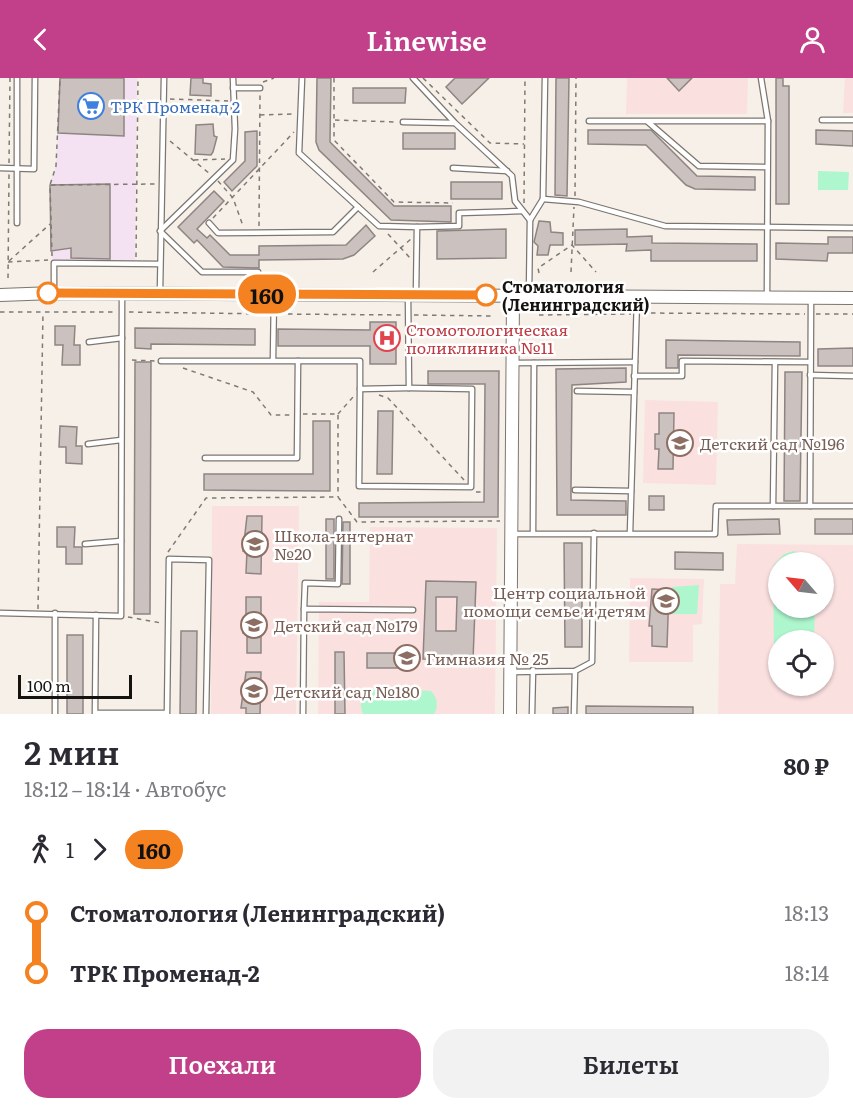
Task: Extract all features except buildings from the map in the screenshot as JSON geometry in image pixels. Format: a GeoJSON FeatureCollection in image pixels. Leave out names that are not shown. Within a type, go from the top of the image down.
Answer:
{"type":"FeatureCollection","features":[{"type":"Feature","properties":{"kind":"main road"},"geometry":{"type":"LineString","coordinates":[[3,293],[853,298]]}},
{"type":"Feature","properties":{"kind":"main road"},"geometry":{"type":"LineString","coordinates":[[510,714],[513,295]]}},
{"type":"Feature","properties":{"kind":"lane"},"geometry":{"type":"LineString","coordinates":[[17,78],[17,223]]}},
{"type":"Feature","properties":{"kind":"lane"},"geometry":{"type":"LineString","coordinates":[[0,168],[34,170],[35,78]]}},
{"type":"Feature","properties":{"kind":"lane"},"geometry":{"type":"LineString","coordinates":[[160,293],[164,78]]}},
{"type":"Feature","properties":{"kind":"lane"},"geometry":{"type":"LineString","coordinates":[[160,231],[233,159],[233,78]]}},
{"type":"Feature","properties":{"kind":"lane"},"geometry":{"type":"LineString","coordinates":[[302,78],[299,153],[381,226],[459,226],[459,213],[523,213]]}},
{"type":"Feature","properties":{"kind":"lane"},"geometry":{"type":"LineString","coordinates":[[413,78],[455,123],[512,176],[515,201],[530,220]]}},
{"type":"Feature","properties":{"kind":"lane"},"geometry":{"type":"LineString","coordinates":[[529,295],[530,220],[543,199],[545,78]]}},
{"type":"Feature","properties":{"kind":"lane"},"geometry":{"type":"LineString","coordinates":[[761,78],[768,121],[767,297]]}},
{"type":"Feature","properties":{"kind":"lane"},"geometry":{"type":"LineString","coordinates":[[233,88],[260,85]]}},
{"type":"Feature","properties":{"kind":"lane"},"geometry":{"type":"LineString","coordinates":[[822,120],[853,120]]}},
{"type":"Feature","properties":{"kind":"lane"},"geometry":{"type":"LineString","coordinates":[[589,121],[768,121]]}},
{"type":"Feature","properties":{"kind":"lane"},"geometry":{"type":"LineString","coordinates":[[647,121],[699,165],[767,167]]}},
{"type":"Feature","properties":{"kind":"lane"},"geometry":{"type":"LineString","coordinates":[[403,122],[455,123]]}},
{"type":"Feature","properties":{"kind":"lane"},"geometry":{"type":"LineString","coordinates":[[453,168],[507,171]]}},
{"type":"Feature","properties":{"kind":"lane"},"geometry":{"type":"LineString","coordinates":[[543,199],[575,201],[665,226],[853,228]]}},
{"type":"Feature","properties":{"kind":"lane"},"geometry":{"type":"LineString","coordinates":[[209,223],[218,233],[333,232],[358,207]]}},
{"type":"Feature","properties":{"kind":"lane"},"geometry":{"type":"LineString","coordinates":[[409,388],[409,315],[416,265],[417,227]]}},
{"type":"Feature","properties":{"kind":"lane"},"geometry":{"type":"LineString","coordinates":[[160,231],[202,272],[258,272]]}},
{"type":"Feature","properties":{"kind":"lane"},"geometry":{"type":"LineString","coordinates":[[54,293],[54,263],[160,264]]}},
{"type":"Feature","properties":{"kind":"lane"},"geometry":{"type":"LineString","coordinates":[[0,613],[121,616],[122,293]]}},
{"type":"Feature","properties":{"kind":"lane"},"geometry":{"type":"LineString","coordinates":[[273,360],[274,294]]}},
{"type":"Feature","properties":{"kind":"lane"},"geometry":{"type":"LineString","coordinates":[[630,533],[637,296]]}},
{"type":"Feature","properties":{"kind":"lane"},"geometry":{"type":"LineString","coordinates":[[810,506],[811,297]]}},
{"type":"Feature","properties":{"kind":"lane"},"geometry":{"type":"LineString","coordinates":[[89,342],[122,338]]}},
{"type":"Feature","properties":{"kind":"lane"},"geometry":{"type":"LineString","coordinates":[[160,361],[360,361],[359,486],[471,487],[472,389],[360,388]]}},
{"type":"Feature","properties":{"kind":"lane"},"geometry":{"type":"LineString","coordinates":[[205,458],[297,458],[298,361]]}},
{"type":"Feature","properties":{"kind":"lane"},"geometry":{"type":"LineString","coordinates":[[634,376],[682,376],[682,361],[810,362]]}},
{"type":"Feature","properties":{"kind":"lane"},"geometry":{"type":"LineString","coordinates":[[513,363],[635,362]]}},
{"type":"Feature","properties":{"kind":"lane"},"geometry":{"type":"LineString","coordinates":[[773,506],[775,362]]}},
{"type":"Feature","properties":{"kind":"lane"},"geometry":{"type":"LineString","coordinates":[[533,532],[534,363]]}},
{"type":"Feature","properties":{"kind":"lane"},"geometry":{"type":"LineString","coordinates":[[810,375],[853,376]]}},
{"type":"Feature","properties":{"kind":"lane"},"geometry":{"type":"LineString","coordinates":[[577,391],[634,392]]}},
{"type":"Feature","properties":{"kind":"lane"},"geometry":{"type":"LineString","coordinates":[[88,444],[121,441]]}},
{"type":"Feature","properties":{"kind":"lane"},"geometry":{"type":"LineString","coordinates":[[575,490],[631,491]]}},
{"type":"Feature","properties":{"kind":"lane"},"geometry":{"type":"LineString","coordinates":[[511,534],[533,532],[715,534],[716,506],[853,506]]}},
{"type":"Feature","properties":{"kind":"lane"},"geometry":{"type":"LineString","coordinates":[[303,714],[305,583],[338,584],[339,519]]}},
{"type":"Feature","properties":{"kind":"lane"},"geometry":{"type":"LineString","coordinates":[[510,672],[575,671],[591,662],[594,533]]}},
{"type":"Feature","properties":{"kind":"lane"},"geometry":{"type":"LineString","coordinates":[[85,544],[121,541]]}},
{"type":"Feature","properties":{"kind":"lane"},"geometry":{"type":"LineString","coordinates":[[96,615],[96,713],[167,713],[169,559],[209,560],[206,714]]}},
{"type":"Feature","properties":{"kind":"lane"},"geometry":{"type":"LineString","coordinates":[[304,609],[413,610]]}},
{"type":"Feature","properties":{"kind":"lane"},"geometry":{"type":"LineString","coordinates":[[55,613],[55,714]]}},
{"type":"Feature","properties":{"kind":"lane"},"geometry":{"type":"LineString","coordinates":[[532,714],[533,670]]}},
{"type":"Feature","properties":{"kind":"lane"},"geometry":{"type":"LineString","coordinates":[[574,714],[575,671]]}},
{"type":"Feature","properties":{"kind":"path"},"geometry":{"type":"LineString","coordinates":[[8,278],[10,78]]}},
{"type":"Feature","properties":{"kind":"path"},"geometry":{"type":"LineString","coordinates":[[52,260],[50,185],[56,166],[60,78]]}},
{"type":"Feature","properties":{"kind":"path"},"geometry":{"type":"LineString","coordinates":[[135,260],[138,78]]}},
{"type":"Feature","properties":{"kind":"path"},"geometry":{"type":"LineString","coordinates":[[259,232],[260,78]]}},
{"type":"Feature","properties":{"kind":"path"},"geometry":{"type":"LineString","coordinates":[[260,85],[274,78]]}},
{"type":"Feature","properties":{"kind":"path"},"geometry":{"type":"LineString","coordinates":[[334,78],[334,140],[394,202],[453,203]]}},
{"type":"Feature","properties":{"kind":"path"},"geometry":{"type":"LineString","coordinates":[[423,78],[490,143],[525,144]]}},
{"type":"Feature","properties":{"kind":"path"},"geometry":{"type":"LineString","coordinates":[[523,213],[525,78]]}},
{"type":"Feature","properties":{"kind":"path"},"geometry":{"type":"LineString","coordinates":[[571,272],[575,201],[576,78]]}},
{"type":"Feature","properties":{"kind":"path"},"geometry":{"type":"LineString","coordinates":[[163,99],[234,101]]}},
{"type":"Feature","properties":{"kind":"path"},"geometry":{"type":"LineString","coordinates":[[260,115],[301,113]]}},
{"type":"Feature","properties":{"kind":"path"},"geometry":{"type":"LineString","coordinates":[[334,120],[403,122]]}},
{"type":"Feature","properties":{"kind":"path"},"geometry":{"type":"LineString","coordinates":[[209,223],[300,125]]}},
{"type":"Feature","properties":{"kind":"path"},"geometry":{"type":"LineString","coordinates":[[162,135],[215,178],[233,198],[245,232]]}},
{"type":"Feature","properties":{"kind":"path"},"geometry":{"type":"LineString","coordinates":[[193,160],[233,159]]}},
{"type":"Feature","properties":{"kind":"path"},"geometry":{"type":"LineString","coordinates":[[50,185],[161,184]]}},
{"type":"Feature","properties":{"kind":"path"},"geometry":{"type":"LineString","coordinates":[[8,262],[51,223]]}},
{"type":"Feature","properties":{"kind":"path"},"geometry":{"type":"LineString","coordinates":[[381,226],[416,265]]}},
{"type":"Feature","properties":{"kind":"path"},"geometry":{"type":"LineString","coordinates":[[373,272],[417,234]]}},
{"type":"Feature","properties":{"kind":"path"},"geometry":{"type":"LineString","coordinates":[[572,245],[596,273]]}},
{"type":"Feature","properties":{"kind":"path"},"geometry":{"type":"LineString","coordinates":[[539,273],[538,268],[572,245]]}},
{"type":"Feature","properties":{"kind":"path"},"geometry":{"type":"LineString","coordinates":[[0,312],[8,310],[494,316]]}},
{"type":"Feature","properties":{"kind":"path"},"geometry":{"type":"LineString","coordinates":[[38,613],[43,312]]}},
{"type":"Feature","properties":{"kind":"path"},"geometry":{"type":"LineString","coordinates":[[539,315],[853,314]]}},
{"type":"Feature","properties":{"kind":"path"},"geometry":{"type":"LineString","coordinates":[[132,360],[160,361]]}},
{"type":"Feature","properties":{"kind":"path"},"geometry":{"type":"LineString","coordinates":[[181,368],[253,392],[271,415],[338,414]]}},
{"type":"Feature","properties":{"kind":"path"},"geometry":{"type":"LineString","coordinates":[[360,388],[338,414],[338,497],[357,522],[512,521]]}},
{"type":"Feature","properties":{"kind":"path"},"geometry":{"type":"LineString","coordinates":[[379,395],[388,398],[475,492],[484,492]]}},
{"type":"Feature","properties":{"kind":"path"},"geometry":{"type":"LineString","coordinates":[[164,557],[206,498],[338,497]]}},
{"type":"Feature","properties":{"kind":"path"},"geometry":{"type":"LineString","coordinates":[[121,616],[162,623]]}},
{"type":"Feature","properties":{"kind":"shaded area"},"geometry":{"type":"Polygon","coordinates":[[[60,78],[137,78],[135,260],[52,260],[50,185],[56,166],[60,78]]]}},
{"type":"Feature","properties":{"kind":"shaded area"},"geometry":{"type":"Polygon","coordinates":[[[627,78],[748,78],[747,114],[626,114],[627,78]]]}},
{"type":"Feature","properties":{"kind":"shaded area"},"geometry":{"type":"Polygon","coordinates":[[[845,78],[853,78],[853,113],[843,113],[845,78]]]}},
{"type":"Feature","properties":{"kind":"shaded area","name":"Детский сад №196"},"geometry":{"type":"Polygon","coordinates":[[[645,400],[718,402],[716,485],[643,483],[645,400]]]}},
{"type":"Feature","properties":{"kind":"shaded area"},"geometry":{"type":"Polygon","coordinates":[[[212,506],[299,506],[296,714],[211,714],[212,506]]]}},
{"type":"Feature","properties":{"kind":"shaded area","name":"Гимназия № 25"},"geometry":{"type":"Polygon","coordinates":[[[370,527],[497,528],[495,714],[318,714],[319,602],[369,602],[370,527]]]}},
{"type":"Feature","properties":{"kind":"shaded area"},"geometry":{"type":"Polygon","coordinates":[[[737,544],[853,545],[853,714],[718,714],[720,584],[735,584],[737,544]]]}},
{"type":"Feature","properties":{"kind":"shaded area","name":"Центр социальной помощи семье и детям"},"geometry":{"type":"Polygon","coordinates":[[[630,578],[704,579],[702,624],[693,625],[693,662],[629,662],[630,578]]]}},
{"type":"Feature","properties":{"kind":"green space"},"geometry":{"type":"Polygon","coordinates":[[[818,171],[849,172],[848,190],[818,190],[818,171]]]}},
{"type":"Feature","properties":{"kind":"green space"},"geometry":{"type":"Polygon","coordinates":[[[699,585],[697,614],[672,614],[672,587],[699,585]]]}},
{"type":"Feature","properties":{"kind":"green space"},"geometry":{"type":"Polygon","coordinates":[[[774,618],[815,618],[814,630],[774,630],[774,618]]]}},
{"type":"Feature","properties":{"kind":"green space"},"geometry":{"type":"Polygon","coordinates":[[[375,688],[431,691],[437,702],[436,711],[434,714],[363,714],[362,698],[375,688]]]}},
{"type":"Feature","properties":{"kind":"bus line","name":"160"},"geometry":{"type":"LineString","coordinates":[[48,293],[486,295]]}},
{"type":"Feature","properties":{"kind":"place","name":"ТРК Променад 2"},"geometry":{"type":"Point","coordinates":[91,106]}},
{"type":"Feature","properties":{"kind":"place","name":"Стоматология (Ленинградский)"},"geometry":{"type":"Point","coordinates":[486,295]}},
{"type":"Feature","properties":{"kind":"place","name":"Стомотологическая поликлиника №11"},"geometry":{"type":"Point","coordinates":[387,338]}},
{"type":"Feature","properties":{"kind":"place","name":"Детский сад №196"},"geometry":{"type":"Point","coordinates":[680,443]}},
{"type":"Feature","properties":{"kind":"place","name":"Школа-интернат №20"},"geometry":{"type":"Point","coordinates":[255,544]}},
{"type":"Feature","properties":{"kind":"place","name":"Центр социальной помощи семье и детям"},"geometry":{"type":"Point","coordinates":[666,601]}},
{"type":"Feature","properties":{"kind":"place","name":"Детский сад №179"},"geometry":{"type":"Point","coordinates":[254,625]}},
{"type":"Feature","properties":{"kind":"place","name":"Гимназия № 25"},"geometry":{"type":"Point","coordinates":[407,658]}},
{"type":"Feature","properties":{"kind":"place","name":"Детский сад №180"},"geometry":{"type":"Point","coordinates":[254,691]}}]}
